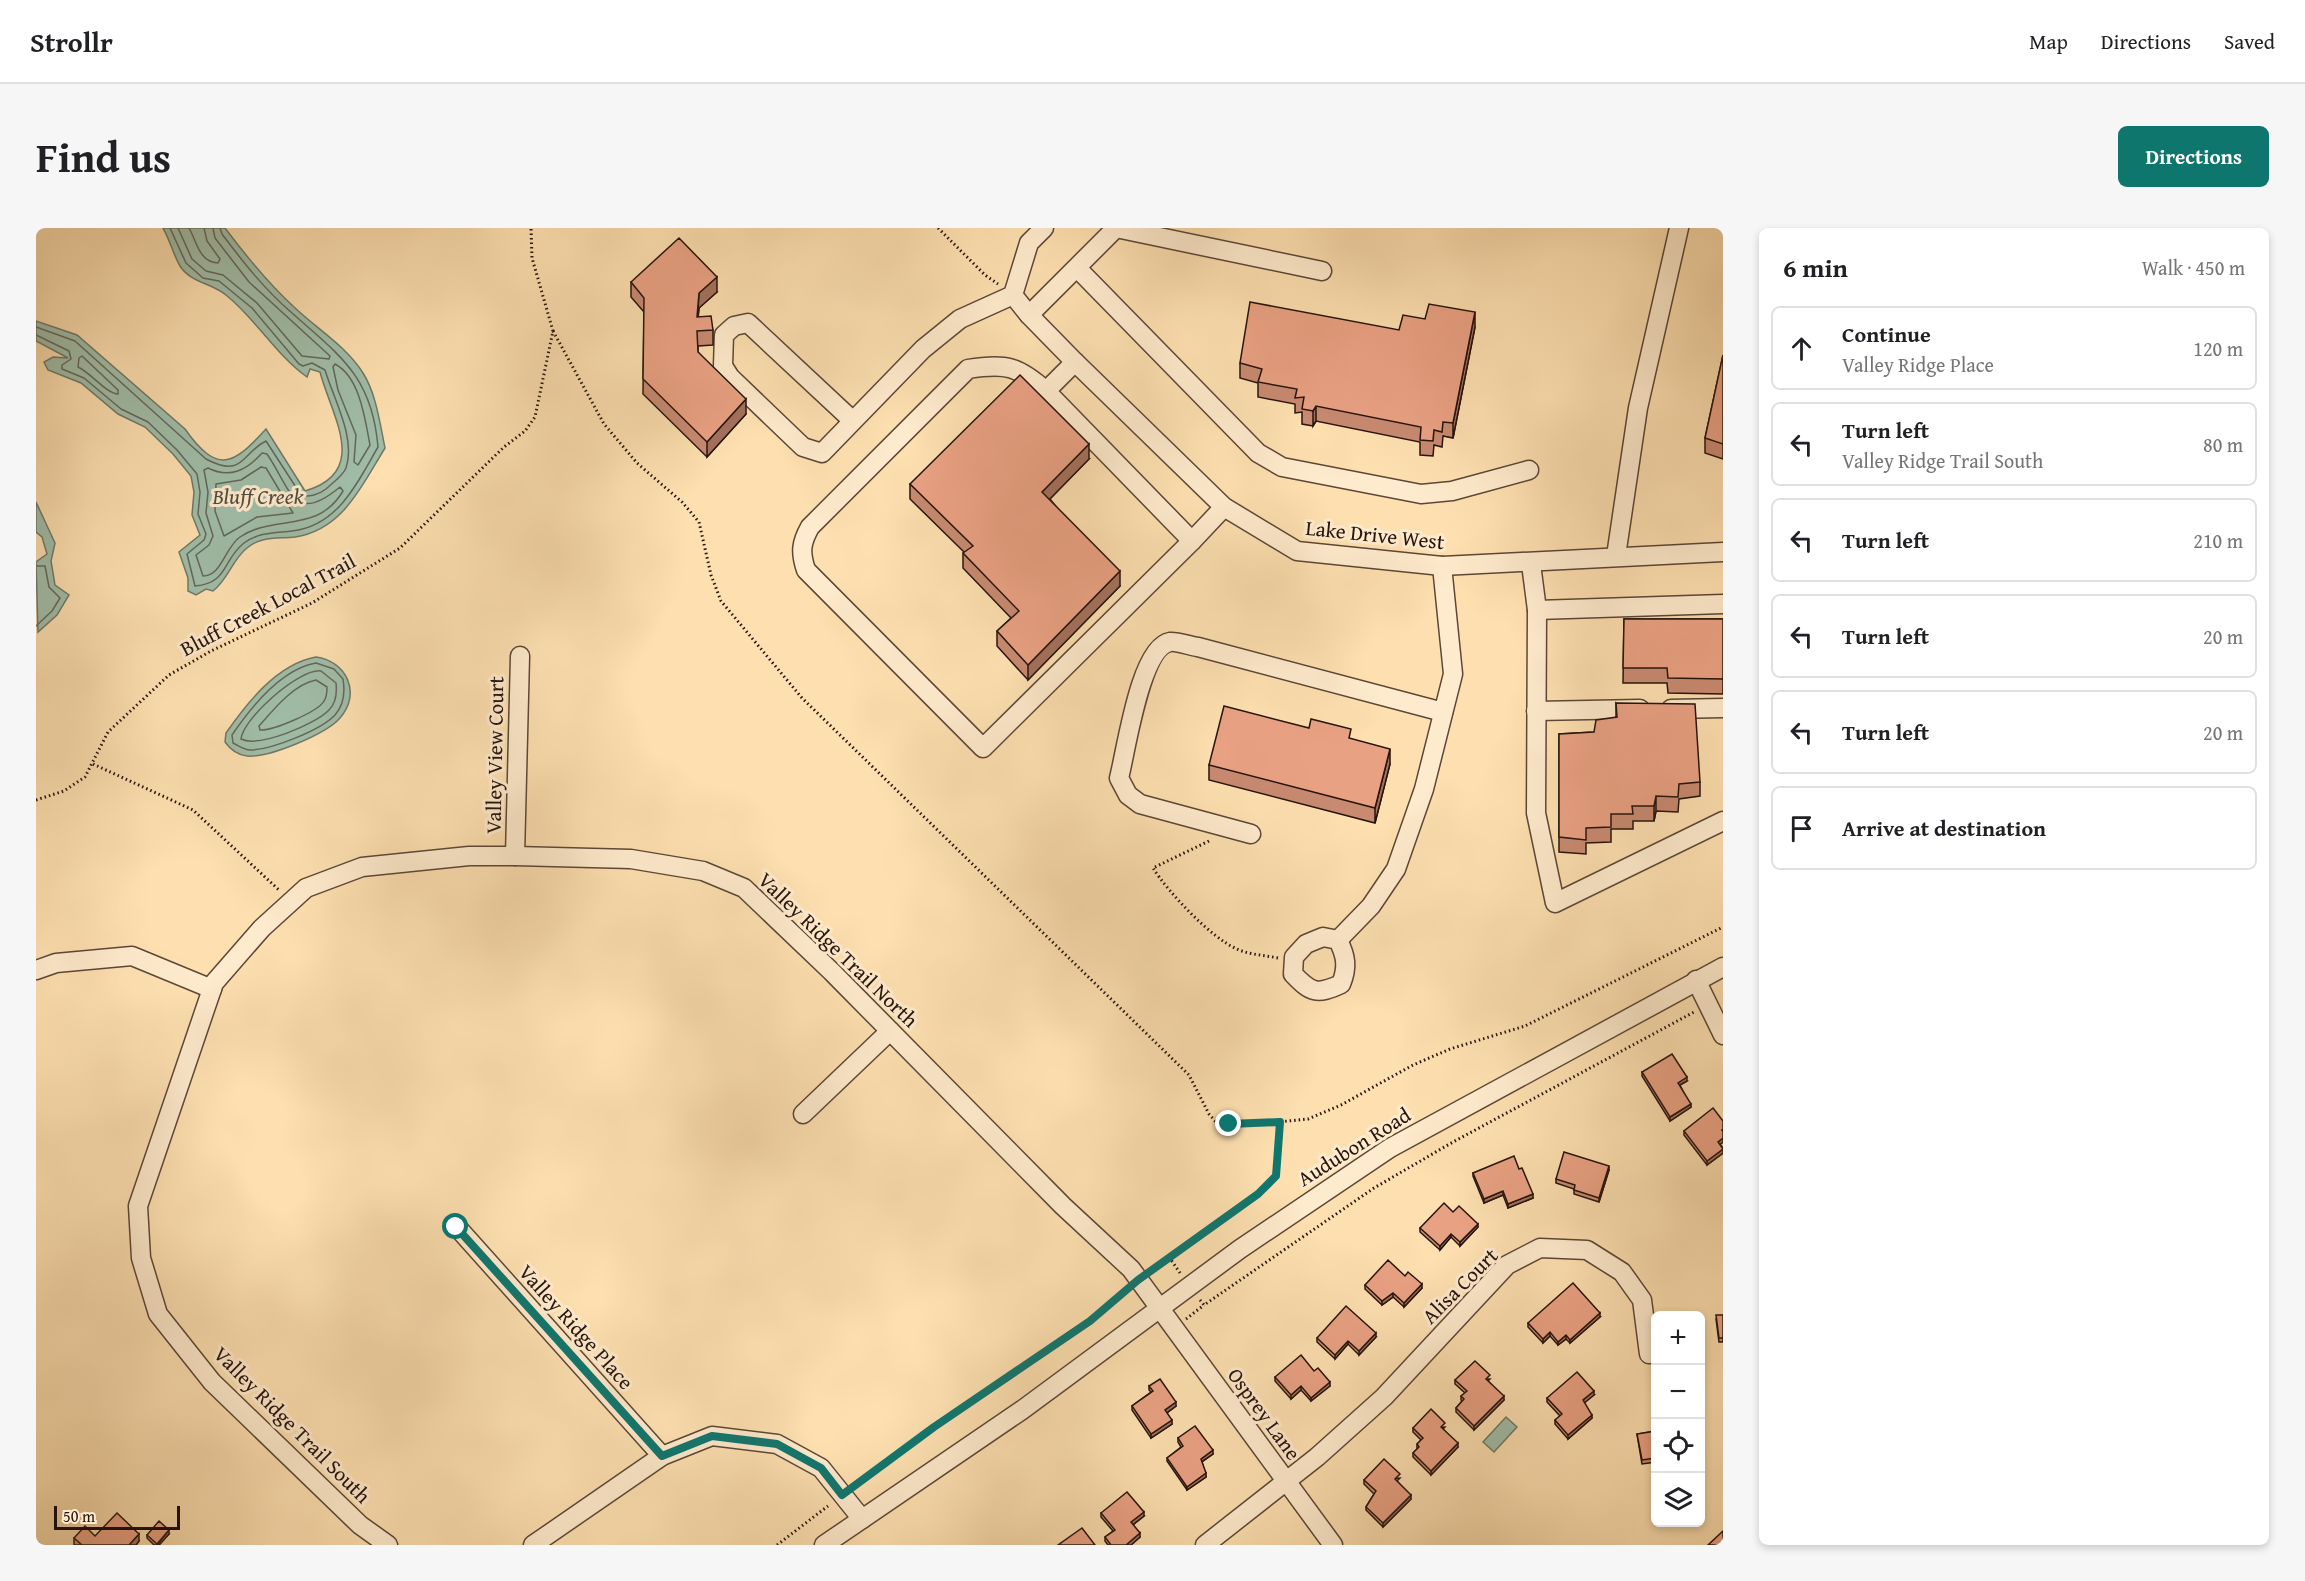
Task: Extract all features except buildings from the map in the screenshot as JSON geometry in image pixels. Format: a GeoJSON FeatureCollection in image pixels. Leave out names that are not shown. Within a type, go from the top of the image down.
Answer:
{"type":"FeatureCollection","features":[{"type":"Feature","properties":{"kind":"street"},"geometry":{"type":"LineString","coordinates":[[853,421],[748,322],[734,326],[724,335],[723,366],[730,377],[803,447],[822,453],[923,349],[960,319],[1013,295],[1029,243],[1044,228]]}},
{"type":"Feature","properties":{"kind":"street"},"geometry":{"type":"LineString","coordinates":[[1029,315],[1116,228],[1322,271]]}},
{"type":"Feature","properties":{"kind":"street"},"geometry":{"type":"LineString","coordinates":[[1616,556],[1638,408],[1679,228]]}},
{"type":"Feature","properties":{"kind":"street"},"geometry":{"type":"LineString","coordinates":[[1077,268],[1258,453],[1282,467],[1421,494],[1452,491],[1529,470]]}},
{"type":"Feature","properties":{"kind":"street","name":"Lake Drive West"},"geometry":{"type":"LineString","coordinates":[[1013,295],[1029,315],[1075,362],[1224,507],[1297,551],[1442,566],[1531,564],[1616,556],[1723,552]]}},
{"type":"Feature","properties":{"kind":"street"},"geometry":{"type":"LineString","coordinates":[[1046,391],[1075,362]]}},
{"type":"Feature","properties":{"kind":"street"},"geometry":{"type":"LineString","coordinates":[[1192,541],[1046,391],[1025,373],[1008,366],[969,369],[810,527],[802,540],[801,555],[806,570],[983,748],[1192,541],[1224,507]]}},
{"type":"Feature","properties":{"kind":"street"},"geometry":{"type":"LineString","coordinates":[[1531,564],[1537,610],[1536,813],[1555,903],[1723,822]]}},
{"type":"Feature","properties":{"kind":"street"},"geometry":{"type":"LineString","coordinates":[[1338,940],[1371,906],[1396,869],[1424,789],[1453,674],[1442,566]]}},
{"type":"Feature","properties":{"kind":"street"},"geometry":{"type":"LineString","coordinates":[[1537,610],[1723,604]]}},
{"type":"Feature","properties":{"kind":"street"},"geometry":{"type":"LineString","coordinates":[[1251,834],[1140,804],[1128,795],[1119,778],[1145,668],[1154,654],[1170,642],[1443,712]]}},
{"type":"Feature","properties":{"kind":"street","name":"Valley View Court"},"geometry":{"type":"LineString","coordinates":[[515,856],[520,656]]}},
{"type":"Feature","properties":{"kind":"street"},"geometry":{"type":"LineString","coordinates":[[1536,711],[1723,708]]}},
{"type":"Feature","properties":{"kind":"street","name":"Valley Ridge Trail North"},"geometry":{"type":"LineString","coordinates":[[212,990],[214,983],[262,928],[306,888],[362,867],[469,856],[515,856],[630,859],[703,871],[744,888],[890,1030],[1063,1206],[1131,1269],[1158,1309]]}},
{"type":"Feature","properties":{"kind":"street"},"geometry":{"type":"LineString","coordinates":[[1323,937],[1338,940],[1346,954],[1346,972],[1341,984],[1322,992],[1306,988],[1293,974],[1294,963],[1294,957],[1306,944],[1323,937]]}},
{"type":"Feature","properties":{"kind":"street"},"geometry":{"type":"LineString","coordinates":[[36,970],[56,963],[132,956],[212,990]]}},
{"type":"Feature","properties":{"kind":"street","name":"Audubon Road"},"geometry":{"type":"LineString","coordinates":[[825,1545],[1022,1410],[1190,1286],[1390,1148],[1723,967]]}},
{"type":"Feature","properties":{"kind":"street"},"geometry":{"type":"LineString","coordinates":[[1696,980],[1723,1035]]}},
{"type":"Feature","properties":{"kind":"street","name":"Valley Ridge Trail South"},"geometry":{"type":"LineString","coordinates":[[212,990],[138,1206],[141,1258],[158,1314],[212,1382],[360,1525],[388,1545]]}},
{"type":"Feature","properties":{"kind":"street"},"geometry":{"type":"LineString","coordinates":[[803,1114],[890,1030]]}},
{"type":"Feature","properties":{"kind":"street","name":"Valley Ridge Place"},"geometry":{"type":"LineString","coordinates":[[456,1227],[662,1456]]}},
{"type":"Feature","properties":{"kind":"street","name":"Alisa Court"},"geometry":{"type":"LineString","coordinates":[[1205,1545],[1286,1482],[1384,1397],[1507,1265],[1540,1248],[1587,1250],[1622,1272],[1642,1300],[1649,1354]]}},
{"type":"Feature","properties":{"kind":"street","name":"Osprey Lane"},"geometry":{"type":"LineString","coordinates":[[1158,1309],[1333,1545]]}},
{"type":"Feature","properties":{"kind":"street"},"geometry":{"type":"LineString","coordinates":[[533,1545],[662,1456],[712,1436],[777,1444],[821,1468],[862,1519]]}},
{"type":"Feature","properties":{"kind":"path"},"geometry":{"type":"LineString","coordinates":[[531,228],[534,269],[554,331],[604,424],[636,463],[682,502],[699,522],[711,575],[721,601],[802,698],[1189,1076],[1209,1114],[1217,1123],[1308,1119],[1341,1105],[1413,1065],[1450,1049],[1525,1026],[1723,927]]}},
{"type":"Feature","properties":{"kind":"path"},"geometry":{"type":"LineString","coordinates":[[938,228],[985,275],[1013,295]]}},
{"type":"Feature","properties":{"kind":"path","name":"Bluff Creek Local Trail"},"geometry":{"type":"LineString","coordinates":[[36,800],[64,791],[85,777],[108,732],[169,675],[211,651],[312,603],[400,548],[449,503],[504,447],[525,431],[535,417],[554,331]]}},
{"type":"Feature","properties":{"kind":"path"},"geometry":{"type":"LineString","coordinates":[[93,764],[193,810],[292,901]]}},
{"type":"Feature","properties":{"kind":"path"},"geometry":{"type":"LineString","coordinates":[[1218,825],[1214,838],[1153,868],[1161,880],[1212,933],[1235,949],[1294,963]]}},
{"type":"Feature","properties":{"kind":"path"},"geometry":{"type":"LineString","coordinates":[[1169,1257],[1204,1305],[1290,1243],[1374,1188],[1452,1142],[1687,1017],[1707,1002]]}},
{"type":"Feature","properties":{"kind":"path"},"geometry":{"type":"LineString","coordinates":[[777,1545],[934,1427],[1090,1321],[1138,1280],[1258,1194],[1276,1176],[1280,1122]]}},
{"type":"Feature","properties":{"kind":"water","name":"Bluff Creek"},"geometry":{"type":"Polygon","coordinates":[[[163,228],[225,228],[275,288],[356,363],[371,390],[385,448],[359,491],[339,516],[312,533],[252,544],[242,553],[213,591],[206,589],[196,595],[188,591],[188,578],[179,552],[200,535],[192,515],[194,492],[191,476],[173,454],[145,427],[118,414],[81,383],[48,370],[44,362],[53,357],[68,358],[36,341],[36,321],[77,335],[185,429],[207,454],[217,459],[226,460],[235,457],[266,429],[305,491],[325,482],[337,470],[342,456],[341,441],[320,372],[310,369],[307,377],[285,358],[226,295],[185,272],[163,228]]]}},
{"type":"Feature","properties":{"kind":"water"},"geometry":{"type":"Polygon","coordinates":[[[36,502],[55,543],[51,561],[55,585],[69,595],[57,615],[38,632],[36,562],[47,554],[42,537],[36,532],[36,502]]]}},
{"type":"Feature","properties":{"kind":"water"},"geometry":{"type":"Polygon","coordinates":[[[316,657],[336,665],[348,680],[350,698],[340,718],[310,738],[269,753],[247,756],[229,747],[225,742],[226,733],[243,709],[264,686],[288,668],[316,657]]]}},
{"type":"Feature","properties":{"kind":"water"},"geometry":{"type":"Polygon","coordinates":[[[1506,1417],[1517,1427],[1494,1452],[1483,1442],[1506,1417]]]}},
{"type":"Feature","properties":{"kind":"route"},"geometry":{"type":"LineString","coordinates":[[456,1227],[662,1456],[712,1436],[777,1444],[821,1468],[842,1495],[934,1427],[1090,1321],[1138,1280],[1258,1194],[1276,1176],[1280,1122],[1229,1124]]}}]}
